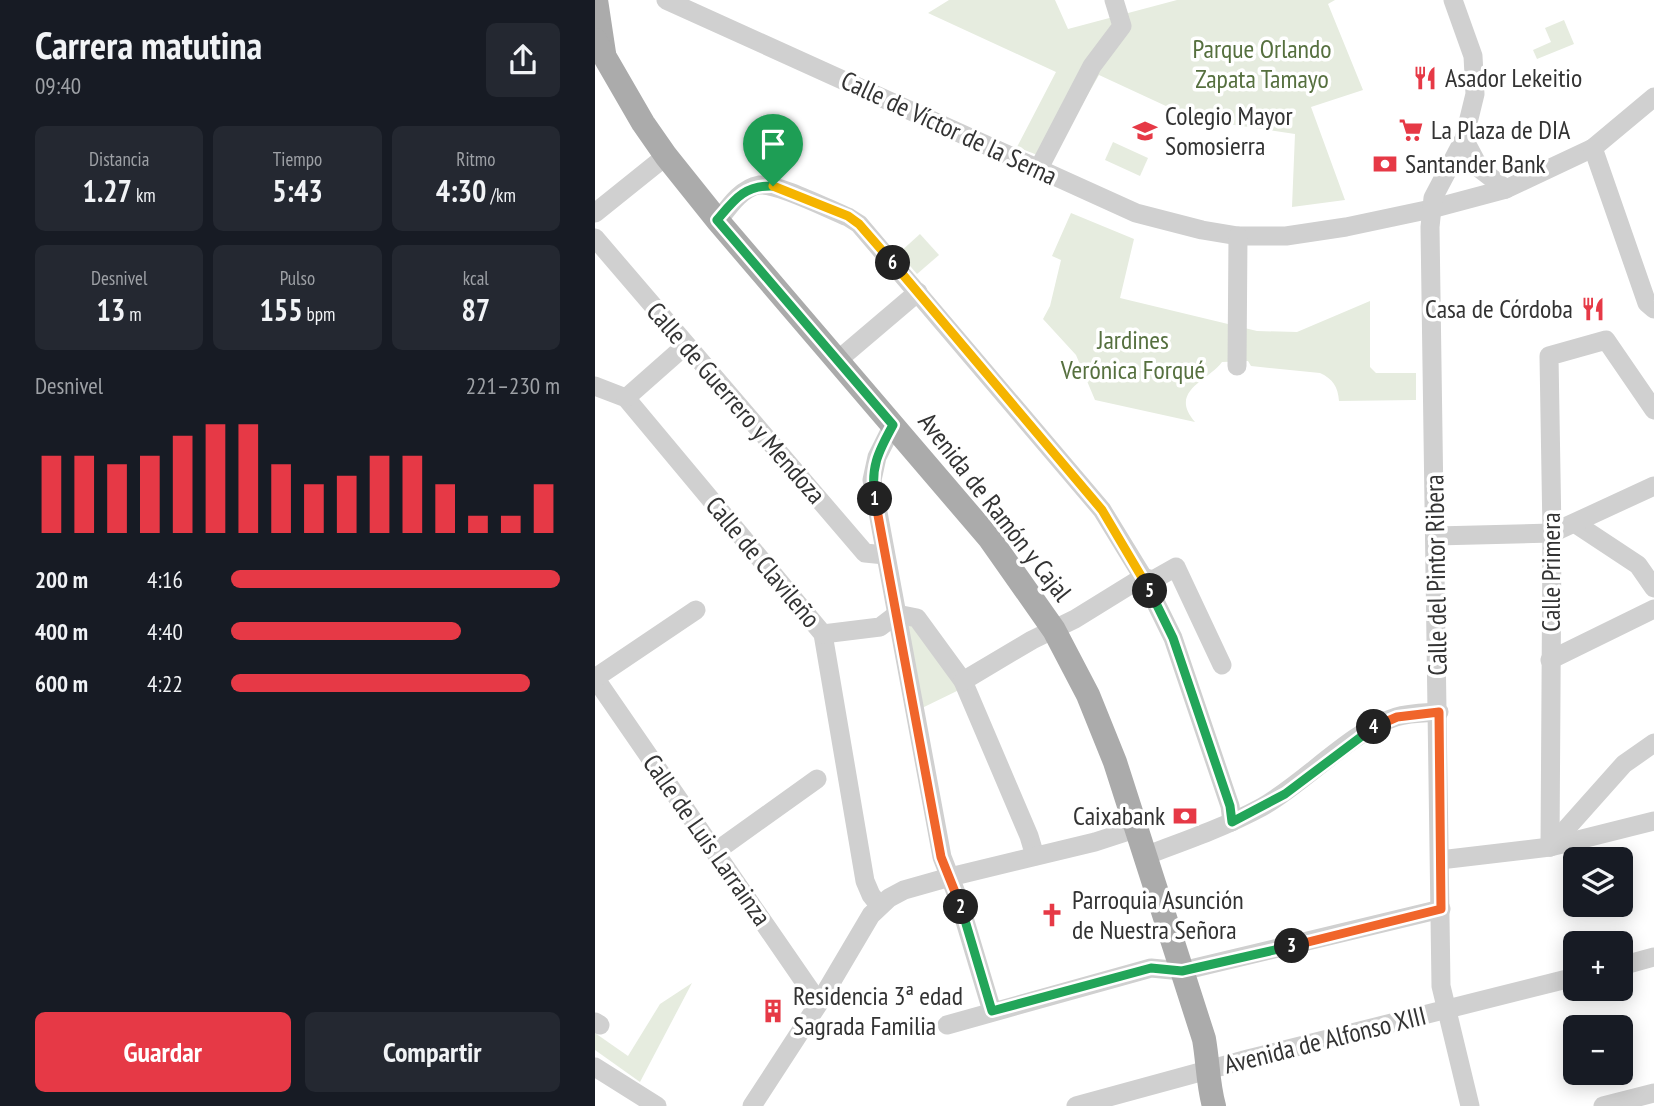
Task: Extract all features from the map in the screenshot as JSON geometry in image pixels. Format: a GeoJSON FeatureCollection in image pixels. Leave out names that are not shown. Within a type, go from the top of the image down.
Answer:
{"type":"FeatureCollection","features":[{"type":"Feature","properties":{"kind":"main road","name":"Avenida de Ramón y Cajal"},"geometry":{"type":"LineString","coordinates":[[596,0],[600,46],[643,123],[666,156],[717,220],[990,538],[1054,630],[1088,695],[1138,828],[1204,1040],[1214,1106]]}},
{"type":"Feature","properties":{"kind":"main road","name":"Avenida de Ramón y Cajal"},"geometry":{"type":"LineString","coordinates":[[1209,1069],[1224,1086],[1232,1106]]}},
{"type":"Feature","properties":{"kind":"street","name":"Calle de Víctor de la Serna"},"geometry":{"type":"LineString","coordinates":[[666,0],[1136,213],[1238,236],[1308,234],[1431,209],[1507,189],[1593,148],[1654,97]]}},
{"type":"Feature","properties":{"kind":"street"},"geometry":{"type":"LineString","coordinates":[[1039,168],[1092,66],[1122,26],[1114,0]]}},
{"type":"Feature","properties":{"kind":"street"},"geometry":{"type":"LineString","coordinates":[[1431,209],[1438,186],[1464,139],[1475,94],[1473,56],[1453,0]]}},
{"type":"Feature","properties":{"kind":"street"},"geometry":{"type":"LineString","coordinates":[[1464,139],[1481,169],[1507,189]]}},
{"type":"Feature","properties":{"kind":"street"},"geometry":{"type":"LineString","coordinates":[[1593,148],[1647,303],[1654,309]]}},
{"type":"Feature","properties":{"kind":"street"},"geometry":{"type":"LineString","coordinates":[[595,213],[666,156]]}},
{"type":"Feature","properties":{"kind":"street"},"geometry":{"type":"LineString","coordinates":[[717,220],[737,197],[757,185],[773,186],[848,216],[859,224],[918,292],[1102,510],[1143,577],[1173,638],[1230,806],[1232,822]]}},
{"type":"Feature","properties":{"kind":"street","name":"Calle del Pintor Ribera"},"geometry":{"type":"LineString","coordinates":[[1431,209],[1441,986],[1470,1106]]}},
{"type":"Feature","properties":{"kind":"street"},"geometry":{"type":"LineString","coordinates":[[1237,366],[1238,236]]}},
{"type":"Feature","properties":{"kind":"street","name":"Calle de Guerrero y Mendoza"},"geometry":{"type":"LineString","coordinates":[[595,238],[865,552],[885,555]]}},
{"type":"Feature","properties":{"kind":"street"},"geometry":{"type":"LineString","coordinates":[[838,360],[918,292]]}},
{"type":"Feature","properties":{"kind":"street","name":"Calle Primera"},"geometry":{"type":"LineString","coordinates":[[1550,847],[1552,533],[1549,356],[1606,340],[1654,410]]}},
{"type":"Feature","properties":{"kind":"street"},"geometry":{"type":"LineString","coordinates":[[626,398],[686,345]]}},
{"type":"Feature","properties":{"kind":"street","name":"Calle de Clavileño"},"geometry":{"type":"LineString","coordinates":[[595,386],[626,398],[823,634],[865,881],[879,905]]}},
{"type":"Feature","properties":{"kind":"street"},"geometry":{"type":"LineString","coordinates":[[893,425],[877,457],[872,480],[941,857],[958,898],[992,1011]]}},
{"type":"Feature","properties":{"kind":"street"},"geometry":{"type":"LineString","coordinates":[[1436,536],[1552,533],[1654,486]]}},
{"type":"Feature","properties":{"kind":"street"},"geometry":{"type":"LineString","coordinates":[[1576,524],[1639,565],[1654,588]]}},
{"type":"Feature","properties":{"kind":"street"},"geometry":{"type":"LineString","coordinates":[[963,681],[1143,577],[1153,580],[1176,567],[1222,665]]}},
{"type":"Feature","properties":{"kind":"street"},"geometry":{"type":"LineString","coordinates":[[1550,660],[1654,609]]}},
{"type":"Feature","properties":{"kind":"street"},"geometry":{"type":"LineString","coordinates":[[595,678],[696,610]]}},
{"type":"Feature","properties":{"kind":"street"},"geometry":{"type":"LineString","coordinates":[[823,634],[880,627],[897,614],[917,618],[963,681],[1030,835],[1035,856]]}},
{"type":"Feature","properties":{"kind":"street","name":"Calle de Luis Larrainza"},"geometry":{"type":"LineString","coordinates":[[595,678],[819,1003]]}},
{"type":"Feature","properties":{"kind":"street"},"geometry":{"type":"LineString","coordinates":[[1147,855],[1232,822],[1285,794],[1362,734],[1381,723],[1410,714],[1439,712]]}},
{"type":"Feature","properties":{"kind":"street"},"geometry":{"type":"LineString","coordinates":[[1550,847],[1624,764],[1654,743]]}},
{"type":"Feature","properties":{"kind":"street"},"geometry":{"type":"LineString","coordinates":[[715,852],[817,779]]}},
{"type":"Feature","properties":{"kind":"street"},"geometry":{"type":"LineString","coordinates":[[1440,860],[1550,847],[1654,821]]}},
{"type":"Feature","properties":{"kind":"street"},"geometry":{"type":"LineString","coordinates":[[752,1106],[879,905],[904,890],[1138,828]]}},
{"type":"Feature","properties":{"kind":"street"},"geometry":{"type":"LineString","coordinates":[[947,1024],[1151,968],[1182,971],[1441,909]]}},
{"type":"Feature","properties":{"kind":"street"},"geometry":{"type":"LineString","coordinates":[[1633,963],[1654,957]]}},
{"type":"Feature","properties":{"kind":"street","name":"Avenida de Alfonso XIII"},"geometry":{"type":"LineString","coordinates":[[1076,1106],[1209,1069],[1563,980]]}},
{"type":"Feature","properties":{"kind":"street"},"geometry":{"type":"LineString","coordinates":[[595,1067],[657,1106]]}},
{"type":"Feature","properties":{"kind":"street"},"geometry":{"type":"LineString","coordinates":[[1603,1106],[1654,1093]]}},
{"type":"Feature","properties":{"kind":"green space","name":"Parque Orlando Zapata Tamayo"},"geometry":{"type":"Polygon","coordinates":[[[949,0],[1055,0],[1068,29],[1177,0],[1335,0],[1328,4],[1363,90],[1311,107],[1345,200],[1292,207],[1295,134],[1194,119],[1099,75],[1050,160],[1017,147],[1056,72],[928,13],[949,0]]]}},
{"type":"Feature","properties":{"kind":"green space"},"geometry":{"type":"Polygon","coordinates":[[[1564,20],[1574,44],[1537,59],[1533,50],[1551,42],[1545,28],[1564,20]]]}},
{"type":"Feature","properties":{"kind":"green space"},"geometry":{"type":"Polygon","coordinates":[[[1113,142],[1148,158],[1140,176],[1105,160],[1113,142]]]}},
{"type":"Feature","properties":{"kind":"green space","name":"Jardines Verónica Forqué"},"geometry":{"type":"Polygon","coordinates":[[[1071,213],[1134,239],[1120,298],[1257,331],[1297,332],[1370,301],[1370,367],[1376,373],[1416,373],[1416,400],[1339,401],[1334,384],[1320,373],[1251,366],[1248,361],[1222,362],[1193,388],[1186,402],[1195,422],[1095,400],[1076,355],[1043,319],[1050,306],[1061,260],[1052,256],[1071,213]]]}},
{"type":"Feature","properties":{"kind":"green space"},"geometry":{"type":"Polygon","coordinates":[[[920,234],[939,255],[917,274],[899,253],[920,234]]]}},
{"type":"Feature","properties":{"kind":"green space"},"geometry":{"type":"Polygon","coordinates":[[[916,625],[959,690],[922,708],[907,626],[916,625]]]}},
{"type":"Feature","properties":{"kind":"green space"},"geometry":{"type":"Polygon","coordinates":[[[692,983],[640,1082],[595,1050],[595,1033],[628,1056],[660,1004],[692,983]]]}},
{"type":"Feature","properties":{"kind":"place","name":"Asador Lekeitio"},"geometry":{"type":"Point","coordinates":[1425,78]}},
{"type":"Feature","properties":{"kind":"place","name":"La Plaza de DIA"},"geometry":{"type":"Point","coordinates":[1411,130]}},
{"type":"Feature","properties":{"kind":"place","name":"Colegio Mayor Somosierra"},"geometry":{"type":"Point","coordinates":[1145,131]}},
{"type":"Feature","properties":{"kind":"place","name":"Santander Bank"},"geometry":{"type":"Point","coordinates":[1385,164]}},
{"type":"Feature","properties":{"kind":"place","name":"Casa de Córdoba"},"geometry":{"type":"Point","coordinates":[1593,309]}},
{"type":"Feature","properties":{"kind":"place","name":"Caixabank"},"geometry":{"type":"Point","coordinates":[1185,816]}},
{"type":"Feature","properties":{"kind":"place","name":"Parroquia Asunción de Nuestra Señora"},"geometry":{"type":"Point","coordinates":[1052,915]}},
{"type":"Feature","properties":{"kind":"place","name":"Residencia 3ª edad Sagrada Familia"},"geometry":{"type":"Point","coordinates":[773,1011]}},
{"type":"Feature","properties":{"kind":"route"},"geometry":{"type":"LineString","coordinates":[[757,185],[773,186],[848,216],[859,224],[1102,510],[1143,577],[1173,638],[1230,806],[1232,822],[1285,794],[1362,734],[1381,723],[1410,714],[1439,712],[1441,909],[1208,966],[1182,971],[1151,968],[992,1011],[958,898],[941,857],[872,480],[877,457],[893,425],[717,220],[737,197],[757,185]]}}]}
